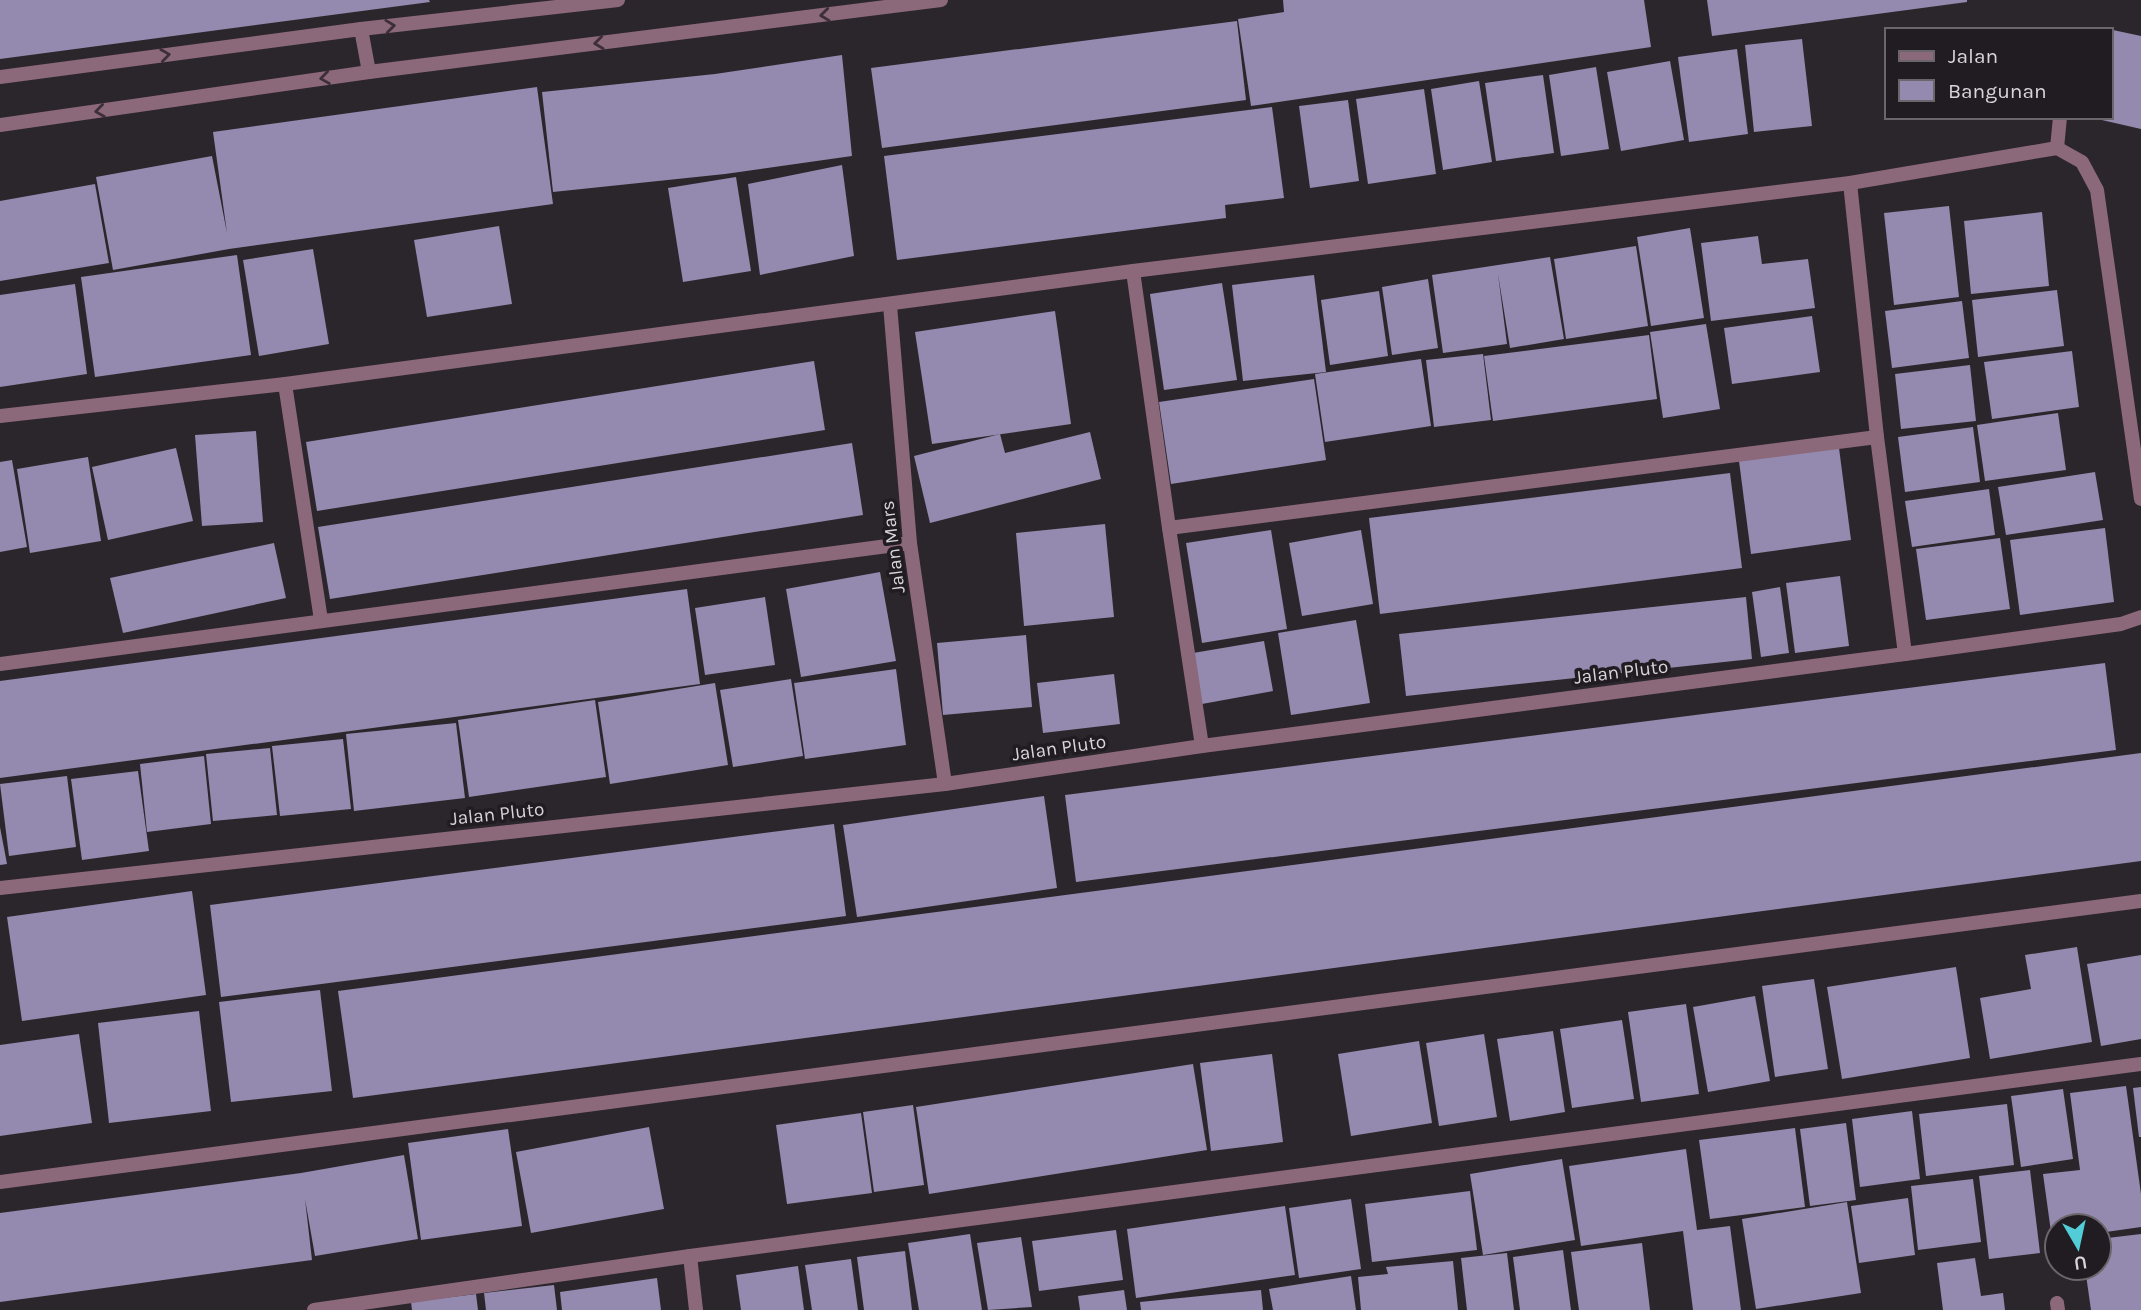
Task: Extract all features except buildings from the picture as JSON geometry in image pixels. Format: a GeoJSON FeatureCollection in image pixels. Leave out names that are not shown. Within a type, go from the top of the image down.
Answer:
{"type":"FeatureCollection","features":[{"type":"Feature","properties":{"kind":"street"},"geometry":{"type":"LineString","coordinates":[[0,77],[361,29],[618,0]]}},
{"type":"Feature","properties":{"kind":"street"},"geometry":{"type":"LineString","coordinates":[[0,125],[852,6],[941,0]]}},
{"type":"Feature","properties":{"kind":"street"},"geometry":{"type":"LineString","coordinates":[[361,29],[369,72]]}},
{"type":"Feature","properties":{"kind":"street"},"geometry":{"type":"LineString","coordinates":[[2057,148],[2060,119]]}},
{"type":"Feature","properties":{"kind":"street"},"geometry":{"type":"LineString","coordinates":[[0,416],[285,384],[1133,271],[1850,183],[2057,148],[2082,162],[2097,190],[2141,499]]}},
{"type":"Feature","properties":{"kind":"street"},"geometry":{"type":"LineString","coordinates":[[1850,183],[1877,437],[1905,654]]}},
{"type":"Feature","properties":{"kind":"street"},"geometry":{"type":"LineString","coordinates":[[1133,271],[1168,528],[1202,746]]}},
{"type":"Feature","properties":{"kind":"street","name":"Jalan Mars"},"geometry":{"type":"LineString","coordinates":[[890,304],[910,542],[945,784]]}},
{"type":"Feature","properties":{"kind":"street"},"geometry":{"type":"LineString","coordinates":[[285,384],[321,620]]}},
{"type":"Feature","properties":{"kind":"street"},"geometry":{"type":"LineString","coordinates":[[1168,528],[1877,437]]}},
{"type":"Feature","properties":{"kind":"street"},"geometry":{"type":"LineString","coordinates":[[0,664],[910,542]]}},
{"type":"Feature","properties":{"kind":"street","name":"Jalan Pluto"},"geometry":{"type":"LineString","coordinates":[[0,888],[945,784],[1202,746],[2121,624],[2141,617]]}},
{"type":"Feature","properties":{"kind":"street"},"geometry":{"type":"LineString","coordinates":[[0,1182],[2141,901]]}},
{"type":"Feature","properties":{"kind":"street"},"geometry":{"type":"LineString","coordinates":[[314,1310],[690,1256],[2141,1064]]}},
{"type":"Feature","properties":{"kind":"street"},"geometry":{"type":"LineString","coordinates":[[690,1256],[696,1310]]}}]}
